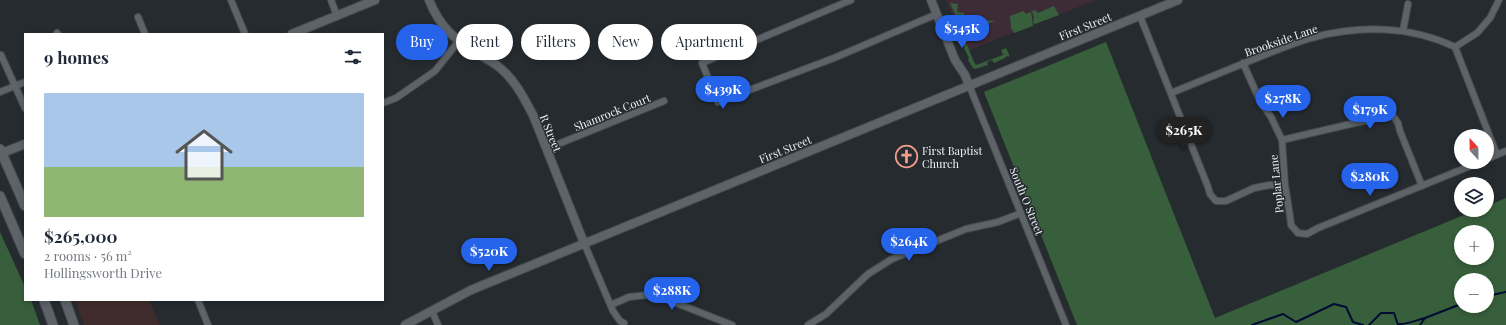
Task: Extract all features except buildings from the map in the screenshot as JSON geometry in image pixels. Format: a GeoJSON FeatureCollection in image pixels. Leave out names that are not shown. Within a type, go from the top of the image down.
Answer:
{"type":"FeatureCollection","features":[{"type":"Feature","properties":{"kind":"main road"},"geometry":{"type":"LineString","coordinates":[[1,152],[24,204]]}},
{"type":"Feature","properties":{"kind":"main road"},"geometry":{"type":"LineString","coordinates":[[0,196],[24,252]]}},
{"type":"Feature","properties":{"kind":"main road"},"geometry":{"type":"LineString","coordinates":[[44,301],[54,325]]}},
{"type":"Feature","properties":{"kind":"main road"},"geometry":{"type":"LineString","coordinates":[[65,301],[74,325]]}},
{"type":"Feature","properties":{"kind":"street"},"geometry":{"type":"LineString","coordinates":[[231,0],[245,33]]}},
{"type":"Feature","properties":{"kind":"street"},"geometry":{"type":"LineString","coordinates":[[331,0],[337,16]]}},
{"type":"Feature","properties":{"kind":"street"},"geometry":{"type":"LineString","coordinates":[[294,33],[375,0]]}},
{"type":"Feature","properties":{"kind":"street","name":"R Street"},"geometry":{"type":"LineString","coordinates":[[429,0],[438,18],[456,40]]}},
{"type":"Feature","properties":{"kind":"street"},"geometry":{"type":"LineString","coordinates":[[851,0],[702,63],[718,102],[834,58],[937,14]]}},
{"type":"Feature","properties":{"kind":"street"},"geometry":{"type":"LineString","coordinates":[[931,0],[956,60],[969,85]]}},
{"type":"Feature","properties":{"kind":"street","name":"First Street"},"geometry":{"type":"LineString","coordinates":[[405,325],[471,290],[1178,0]]}},
{"type":"Feature","properties":{"kind":"street"},"geometry":{"type":"LineString","coordinates":[[1497,155],[1455,47],[1477,32],[1490,18],[1499,0]]}},
{"type":"Feature","properties":{"kind":"street"},"geometry":{"type":"LineString","coordinates":[[1404,31],[1408,4]]}},
{"type":"Feature","properties":{"kind":"street"},"geometry":{"type":"LineString","coordinates":[[1140,16],[1210,194],[1216,201],[1226,201],[1254,188],[1270,185],[1286,185]]}},
{"type":"Feature","properties":{"kind":"street"},"geometry":{"type":"LineString","coordinates":[[138,17],[145,33]]}},
{"type":"Feature","properties":{"kind":"street","name":"Brookside Lane"},"geometry":{"type":"LineString","coordinates":[[1171,93],[1292,44],[1336,32],[1359,29],[1404,31],[1441,40],[1455,47]]}},
{"type":"Feature","properties":{"kind":"street"},"geometry":{"type":"LineString","coordinates":[[384,103],[396,98],[435,71],[456,45]]}},
{"type":"Feature","properties":{"kind":"street"},"geometry":{"type":"LineString","coordinates":[[1,55],[24,106]]}},
{"type":"Feature","properties":{"kind":"street","name":"R Street"},"geometry":{"type":"LineString","coordinates":[[488,60],[499,67],[513,81],[533,115],[584,243],[611,305],[617,318],[624,323]]}},
{"type":"Feature","properties":{"kind":"street","name":"Poplar Lane"},"geometry":{"type":"LineString","coordinates":[[1244,63],[1260,101],[1271,117],[1282,140],[1286,185],[1292,225],[1298,233],[1308,234],[1318,228],[1463,169]]}},
{"type":"Feature","properties":{"kind":"street"},"geometry":{"type":"LineString","coordinates":[[0,92],[24,82]]}},
{"type":"Feature","properties":{"kind":"street","name":"South O Street"},"geometry":{"type":"LineString","coordinates":[[969,85],[1066,325]]}},
{"type":"Feature","properties":{"kind":"street","name":"Shamrock Court"},"geometry":{"type":"LineString","coordinates":[[546,149],[664,102]]}},
{"type":"Feature","properties":{"kind":"street"},"geometry":{"type":"LineString","coordinates":[[1282,140],[1385,116],[1393,116],[1398,123],[1400,132],[1422,186]]}},
{"type":"Feature","properties":{"kind":"street"},"geometry":{"type":"LineString","coordinates":[[1,152],[24,144]]}},
{"type":"Feature","properties":{"kind":"street"},"geometry":{"type":"LineString","coordinates":[[1494,156],[1506,151]]}},
{"type":"Feature","properties":{"kind":"street"},"geometry":{"type":"LineString","coordinates":[[808,325],[817,321],[826,314],[868,274],[892,259],[966,229],[998,222],[1021,213]]}},
{"type":"Feature","properties":{"kind":"street"},"geometry":{"type":"LineString","coordinates":[[611,305],[629,297],[647,295],[661,297],[732,325]]}},
{"type":"Feature","properties":{"kind":"street"},"geometry":{"type":"LineString","coordinates":[[198,301],[208,325]]}},
{"type":"Feature","properties":{"kind":"street"},"geometry":{"type":"LineString","coordinates":[[432,311],[438,325]]}},
{"type":"Feature","properties":{"kind":"shaded area"},"geometry":{"type":"Polygon","coordinates":[[[946,0],[1096,0],[967,51],[946,0]]]}},
{"type":"Feature","properties":{"kind":"shaded area"},"geometry":{"type":"Polygon","coordinates":[[[75,301],[149,301],[160,325],[84,325],[75,301]]]}},
{"type":"Feature","properties":{"kind":"green space"},"geometry":{"type":"Polygon","coordinates":[[[950,3],[958,4],[957,12],[964,13],[964,18],[995,21],[972,30],[967,19],[959,23],[950,3]]]}},
{"type":"Feature","properties":{"kind":"green space"},"geometry":{"type":"Polygon","coordinates":[[[1054,6],[1059,15],[1035,24],[1033,22],[1034,17],[1032,11],[1035,10],[1038,13],[1054,6]]]}},
{"type":"Feature","properties":{"kind":"green space"},"geometry":{"type":"Polygon","coordinates":[[[1023,11],[1026,14],[1031,12],[1033,26],[1014,33],[1011,28],[1010,16],[1023,11]]]}},
{"type":"Feature","properties":{"kind":"green space"},"geometry":{"type":"Polygon","coordinates":[[[963,40],[965,40],[976,65],[1003,55],[1001,50],[1006,48],[1009,57],[1007,56],[994,63],[992,60],[987,62],[988,65],[975,69],[968,60],[969,58],[964,48],[963,40]]]}},
{"type":"Feature","properties":{"kind":"green space"},"geometry":{"type":"Polygon","coordinates":[[[1106,42],[1215,318],[1459,217],[1494,217],[1494,203],[1506,198],[1506,325],[1077,325],[984,92],[1106,42]]]}},
{"type":"Feature","properties":{"kind":"green space"},"geometry":{"type":"Polygon","coordinates":[[[0,232],[24,285],[24,301],[31,301],[40,325],[0,325],[0,232]]]}},
{"type":"Feature","properties":{"kind":"waterway"},"geometry":{"type":"LineString","coordinates":[[1494,295],[1506,292]]}},
{"type":"Feature","properties":{"kind":"waterway"},"geometry":{"type":"LineString","coordinates":[[1252,325],[1283,314],[1296,322],[1334,304],[1346,307],[1353,322],[1363,325]]}},
{"type":"Feature","properties":{"kind":"waterway"},"geometry":{"type":"LineString","coordinates":[[1420,325],[1425,318],[1454,307]]}},
{"type":"Feature","properties":{"kind":"waterway"},"geometry":{"type":"LineString","coordinates":[[1369,325],[1381,313],[1394,313],[1398,325]]}},
{"type":"Feature","properties":{"kind":"waterway"},"geometry":{"type":"LineString","coordinates":[[1398,324],[1425,318]]}},
{"type":"Feature","properties":{"kind":"place","name":"First Baptist Church"},"geometry":{"type":"Point","coordinates":[906,156]}}]}
